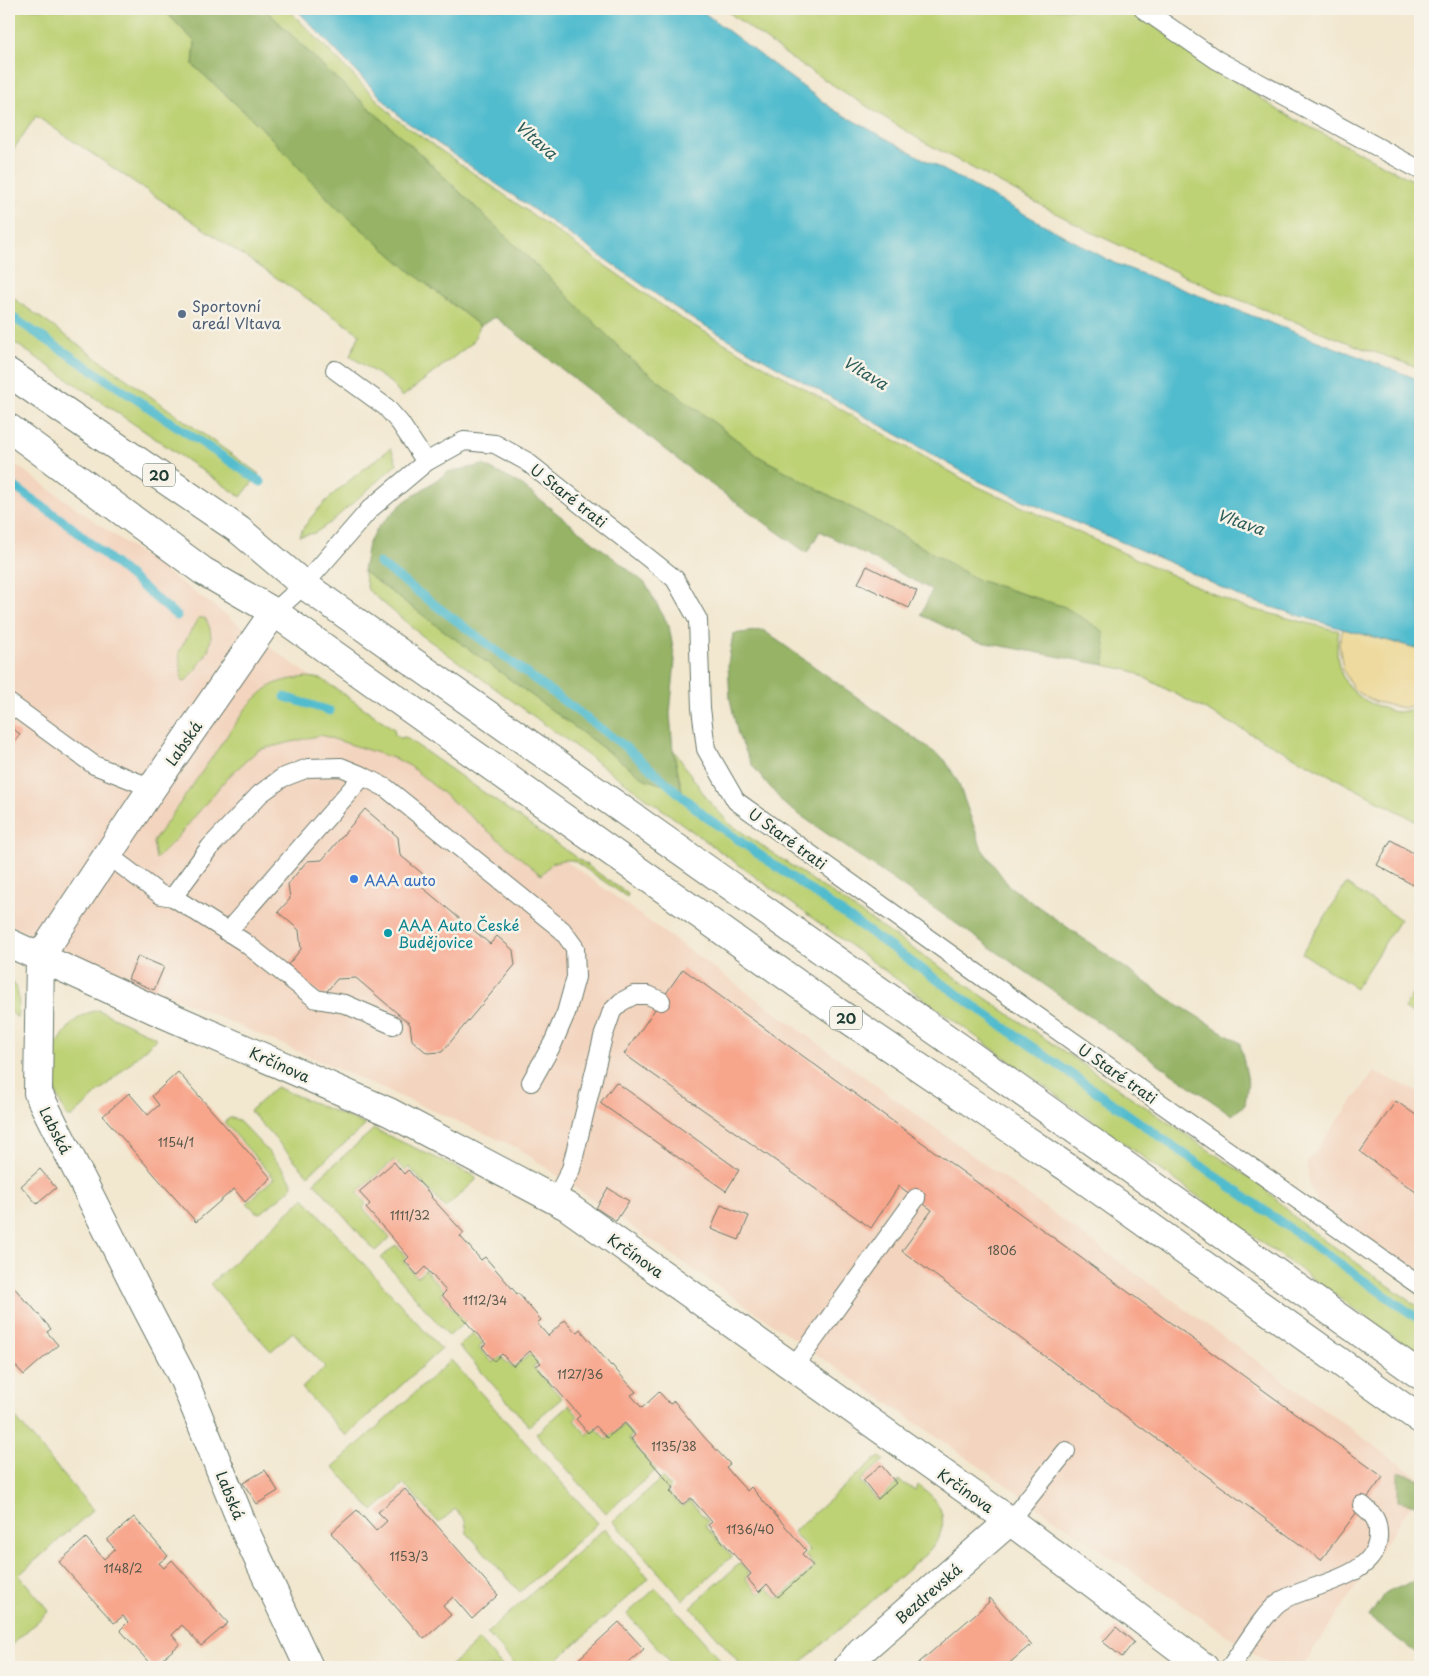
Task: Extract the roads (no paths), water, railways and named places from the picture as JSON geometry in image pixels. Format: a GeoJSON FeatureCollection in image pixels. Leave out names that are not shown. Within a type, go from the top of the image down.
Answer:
{"type":"FeatureCollection","features":[{"type":"Feature","properties":{"kind":"main road","name":"20"},"geometry":{"type":"LineString","coordinates":[[9,372],[239,530],[304,585],[1420,1375]]}},
{"type":"Feature","properties":{"kind":"main road","name":"20"},"geometry":{"type":"LineString","coordinates":[[9,428],[203,571],[274,612],[830,1008],[1068,1168],[1420,1419]]}},
{"type":"Feature","properties":{"kind":"main road","name":"Labská"},"geometry":{"type":"LineString","coordinates":[[274,612],[152,788],[40,957],[38,1093],[184,1378],[246,1533],[309,1667]]}},
{"type":"Feature","properties":{"kind":"main road","name":"Krčínova"},"geometry":{"type":"LineString","coordinates":[[9,942],[155,1010],[389,1112],[568,1207],[1010,1521],[1204,1667]]}},
{"type":"Feature","properties":{"kind":"main road","name":"Bezdrevská"},"geometry":{"type":"LineString","coordinates":[[848,1667],[861,1651],[1010,1521]]}},
{"type":"Feature","properties":{"kind":"lane"},"geometry":{"type":"LineString","coordinates":[[1143,9],[1217,60],[1420,170]]}},
{"type":"Feature","properties":{"kind":"lane"},"geometry":{"type":"LineString","coordinates":[[335,370],[386,407],[400,423],[426,462]]}},
{"type":"Feature","properties":{"kind":"lane","name":"U Staré trati"},"geometry":{"type":"LineString","coordinates":[[274,612],[304,585],[370,509],[426,462],[464,441],[495,444],[526,461],[675,579],[698,620],[701,708],[706,749],[736,801],[1420,1286]]}},
{"type":"Feature","properties":{"kind":"lane"},"geometry":{"type":"LineString","coordinates":[[9,703],[94,765],[152,788]]}},
{"type":"Feature","properties":{"kind":"lane"},"geometry":{"type":"LineString","coordinates":[[173,897],[210,847],[260,794],[282,778],[308,768],[341,767],[363,776],[386,788],[562,930],[575,948],[576,977],[566,1013],[554,1043],[531,1082]]}},
{"type":"Feature","properties":{"kind":"lane"},"geometry":{"type":"LineString","coordinates":[[227,932],[363,776]]}},
{"type":"Feature","properties":{"kind":"lane"},"geometry":{"type":"LineString","coordinates":[[108,855],[161,895],[173,897],[244,942],[316,999],[345,1004],[393,1025]]}},
{"type":"Feature","properties":{"kind":"lane"},"geometry":{"type":"LineString","coordinates":[[555,1200],[571,1169],[603,1037],[612,1011],[621,1002],[634,995],[648,994],[661,1001]]}},
{"type":"Feature","properties":{"kind":"lane"},"geometry":{"type":"LineString","coordinates":[[794,1367],[916,1198]]}},
{"type":"Feature","properties":{"kind":"lane"},"geometry":{"type":"LineString","coordinates":[[1010,1521],[1066,1451]]}},
{"type":"Feature","properties":{"kind":"lane"},"geometry":{"type":"LineString","coordinates":[[1230,1667],[1268,1614],[1280,1601],[1358,1569],[1372,1555],[1378,1542],[1379,1528],[1374,1514],[1362,1505]]}},
{"type":"Feature","properties":{"kind":"water","name":"Vltava"},"geometry":{"type":"Polygon","coordinates":[[[296,9],[699,9],[834,110],[1114,263],[1420,380],[1420,649],[1343,629],[1242,598],[1173,564],[981,482],[686,315],[401,118],[296,9]]]}},
{"type":"Feature","properties":{"kind":"waterway"},"geometry":{"type":"LineString","coordinates":[[9,315],[261,482]]}},
{"type":"Feature","properties":{"kind":"waterway"},"geometry":{"type":"LineString","coordinates":[[9,483],[69,525],[177,616]]}},
{"type":"Feature","properties":{"kind":"waterway"},"geometry":{"type":"LineString","coordinates":[[379,563],[628,749],[706,817],[1420,1320]]}},
{"type":"Feature","properties":{"kind":"waterway"},"geometry":{"type":"LineString","coordinates":[[285,697],[330,711]]}},
{"type":"Feature","properties":{"kind":"place","name":"Sportovní areál Vltava"},"geometry":{"type":"Point","coordinates":[182,314]}},
{"type":"Feature","properties":{"kind":"place","name":"AAA auto"},"geometry":{"type":"Point","coordinates":[354,879]}},
{"type":"Feature","properties":{"kind":"place","name":"AAA Auto České Budějovice"},"geometry":{"type":"Point","coordinates":[388,933]}}]}
